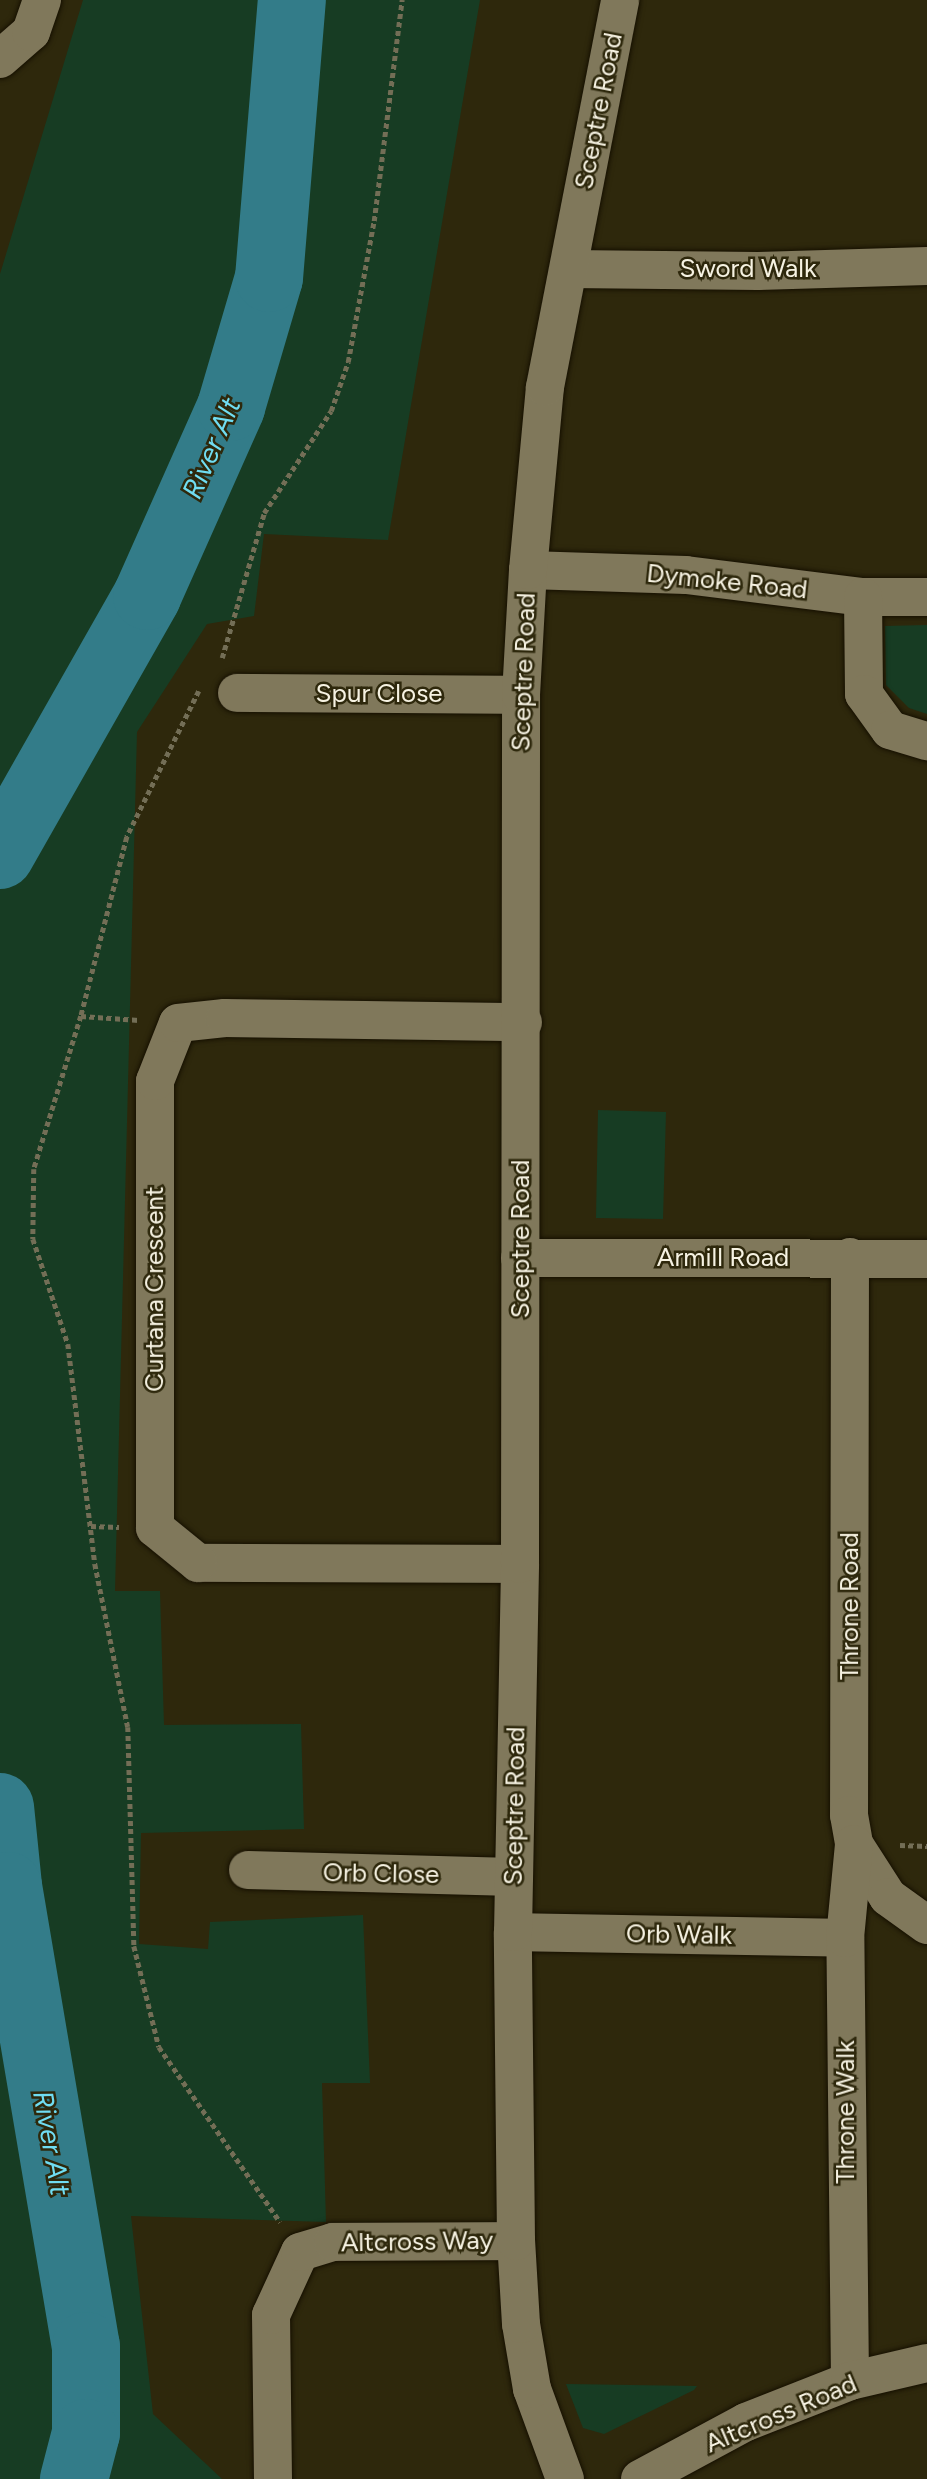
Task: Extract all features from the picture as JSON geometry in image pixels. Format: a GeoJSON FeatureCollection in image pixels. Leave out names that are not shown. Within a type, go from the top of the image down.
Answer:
{"type":"FeatureCollection","features":[{"type":"Feature","properties":{"kind":"street"},"geometry":{"type":"LineString","coordinates":[[0,59],[31,33],[42,0]]}},
{"type":"Feature","properties":{"kind":"street","name":"Sceptre Road"},"geometry":{"type":"LineString","coordinates":[[565,2479],[532,2389],[522,2324],[516,2241],[513,1932],[520,1564],[522,695],[528,570],[545,387],[620,0]]}},
{"type":"Feature","properties":{"kind":"street","name":"Sword Walk"},"geometry":{"type":"LineString","coordinates":[[569,269],[758,271],[927,267]]}},
{"type":"Feature","properties":{"kind":"street","name":"Dymoke Road"},"geometry":{"type":"LineString","coordinates":[[528,570],[686,575],[863,597],[927,597]]}},
{"type":"Feature","properties":{"kind":"street"},"geometry":{"type":"LineString","coordinates":[[863,597],[864,695],[890,730],[927,741]]}},
{"type":"Feature","properties":{"kind":"street","name":"Spur Close"},"geometry":{"type":"LineString","coordinates":[[237,693],[522,695]]}},
{"type":"Feature","properties":{"kind":"street"},"geometry":{"type":"LineString","coordinates":[[178,1023],[225,1018],[523,1022]]}},
{"type":"Feature","properties":{"kind":"street","name":"Curtana Crescent"},"geometry":{"type":"LineString","coordinates":[[178,1023],[155,1081],[155,1528],[198,1563],[520,1564]]}},
{"type":"Feature","properties":{"kind":"street","name":"Throne Road"},"geometry":{"type":"LineString","coordinates":[[850,1257],[849,1815],[854,1844],[888,1897],[927,1925]]}},
{"type":"Feature","properties":{"kind":"street","name":"Armill Road"},"geometry":{"type":"LineString","coordinates":[[520,1258],[927,1259]]}},
{"type":"Feature","properties":{"kind":"street","name":"Throne Walk"},"geometry":{"type":"LineString","coordinates":[[850,2382],[845,1938],[854,1844]]}},
{"type":"Feature","properties":{"kind":"street","name":"Orb Close"},"geometry":{"type":"LineString","coordinates":[[248,1870],[514,1877]]}},
{"type":"Feature","properties":{"kind":"street","name":"Orb Walk"},"geometry":{"type":"LineString","coordinates":[[513,1932],[845,1938]]}},
{"type":"Feature","properties":{"kind":"street","name":"Altcross Way"},"geometry":{"type":"LineString","coordinates":[[273,2479],[271,2315],[300,2252],[333,2242],[516,2241]]}},
{"type":"Feature","properties":{"kind":"street","name":"Altcross Road"},"geometry":{"type":"LineString","coordinates":[[640,2479],[746,2422],[850,2382],[927,2363]]}},
{"type":"Feature","properties":{"kind":"path"},"geometry":{"type":"LineString","coordinates":[[81,1016],[178,1023]]}},
{"type":"Feature","properties":{"kind":"green space"},"geometry":{"type":"Polygon","coordinates":[[[83,0],[480,0],[388,540],[264,534],[254,616],[207,624],[137,732],[115,1591],[160,1591],[164,1725],[301,1724],[304,1829],[141,1833],[139,1944],[208,1949],[210,1922],[363,1915],[370,2083],[322,2083],[326,2222],[131,2216],[153,2414],[222,2479],[0,2479],[0,274],[83,0]]]}},
{"type":"Feature","properties":{"kind":"green space"},"geometry":{"type":"Polygon","coordinates":[[[927,625],[927,714],[909,708],[886,685],[885,626],[927,625]]]}},
{"type":"Feature","properties":{"kind":"green space"},"geometry":{"type":"Polygon","coordinates":[[[598,1110],[666,1112],[663,1219],[596,1218],[598,1110]]]}},
{"type":"Feature","properties":{"kind":"green space"},"geometry":{"type":"Polygon","coordinates":[[[566,2384],[697,2386],[694,2390],[604,2434],[583,2428],[566,2384]]]}},
{"type":"Feature","properties":{"kind":"waterway","name":"River Alt"},"geometry":{"type":"LineString","coordinates":[[0,855],[147,596],[231,407],[269,278],[292,0]]}},
{"type":"Feature","properties":{"kind":"waterway","name":"River Alt"},"geometry":{"type":"LineString","coordinates":[[0,1807],[8,1886],[86,2346],[86,2433],[74,2479]]}}]}
